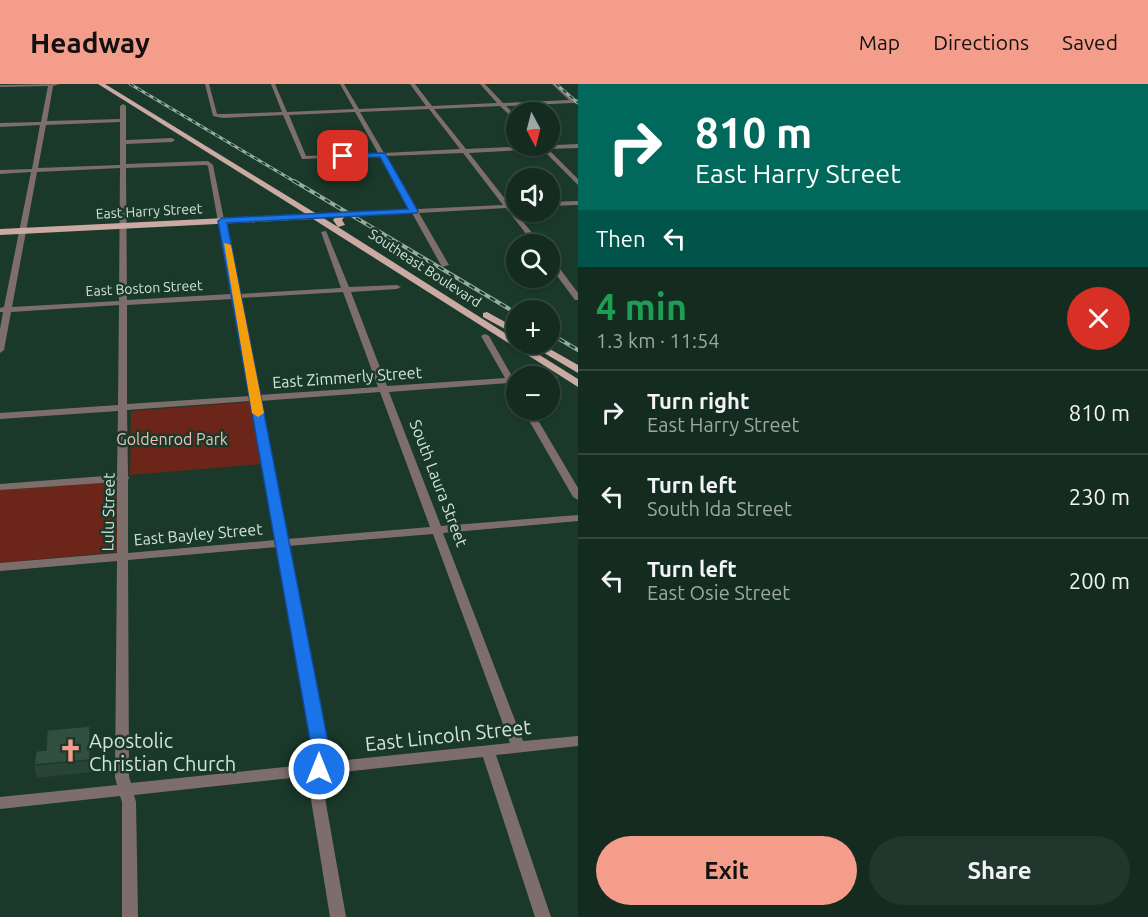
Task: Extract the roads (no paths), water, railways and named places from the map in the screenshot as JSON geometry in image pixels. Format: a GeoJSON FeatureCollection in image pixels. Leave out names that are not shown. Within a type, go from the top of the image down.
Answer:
{"type":"FeatureCollection","features":[{"type":"Feature","properties":{"kind":"main road","name":"Southeast Boulevard"},"geometry":{"type":"LineString","coordinates":[[101,84],[300,207],[320,216],[341,220],[506,326]]}},
{"type":"Feature","properties":{"kind":"main road","name":"Southeast Boulevard"},"geometry":{"type":"LineString","coordinates":[[110,84],[320,216],[578,384]]}},
{"type":"Feature","properties":{"kind":"main road"},"geometry":{"type":"LineString","coordinates":[[287,218],[298,214],[300,207]]}},
{"type":"Feature","properties":{"kind":"main road","name":"East Harry Street"},"geometry":{"type":"LineString","coordinates":[[0,232],[320,216]]}},
{"type":"Feature","properties":{"kind":"main road"},"geometry":{"type":"LineString","coordinates":[[551,354],[578,370]]}},
{"type":"Feature","properties":{"kind":"street"},"geometry":{"type":"LineString","coordinates":[[0,350],[4,309],[25,231],[51,84]]}},
{"type":"Feature","properties":{"kind":"street"},"geometry":{"type":"LineString","coordinates":[[0,86],[58,84]]}},
{"type":"Feature","properties":{"kind":"street"},"geometry":{"type":"LineString","coordinates":[[207,84],[215,115],[577,103]]}},
{"type":"Feature","properties":{"kind":"street"},"geometry":{"type":"LineString","coordinates":[[273,84],[304,158],[506,148]]}},
{"type":"Feature","properties":{"kind":"street"},"geometry":{"type":"LineString","coordinates":[[342,84],[445,266]]}},
{"type":"Feature","properties":{"kind":"street"},"geometry":{"type":"LineString","coordinates":[[412,84],[506,205]]}},
{"type":"Feature","properties":{"kind":"street"},"geometry":{"type":"LineString","coordinates":[[482,84],[506,108]]}},
{"type":"Feature","properties":{"kind":"street"},"geometry":{"type":"LineString","coordinates":[[554,84],[577,103]]}},
{"type":"Feature","properties":{"kind":"street","name":"Lulu Street"},"geometry":{"type":"LineString","coordinates":[[123,106],[125,142],[122,777],[129,802],[130,917]]}},
{"type":"Feature","properties":{"kind":"street"},"geometry":{"type":"LineString","coordinates":[[0,125],[124,120]]}},
{"type":"Feature","properties":{"kind":"street"},"geometry":{"type":"LineString","coordinates":[[125,142],[172,140]]}},
{"type":"Feature","properties":{"kind":"street"},"geometry":{"type":"LineString","coordinates":[[560,146],[578,146]]}},
{"type":"Feature","properties":{"kind":"street"},"geometry":{"type":"LineString","coordinates":[[552,156],[578,183]]}},
{"type":"Feature","properties":{"kind":"street"},"geometry":{"type":"LineString","coordinates":[[0,172],[124,166],[208,164],[211,166],[322,757],[315,781],[338,917]]}},
{"type":"Feature","properties":{"kind":"street"},"geometry":{"type":"LineString","coordinates":[[560,204],[578,203]]}},
{"type":"Feature","properties":{"kind":"street"},"geometry":{"type":"LineString","coordinates":[[341,220],[414,211],[506,206]]}},
{"type":"Feature","properties":{"kind":"street"},"geometry":{"type":"LineString","coordinates":[[520,222],[529,234]]}},
{"type":"Feature","properties":{"kind":"street","name":"South Laura Street"},"geometry":{"type":"LineString","coordinates":[[324,232],[519,748]]}},
{"type":"Feature","properties":{"kind":"street"},"geometry":{"type":"LineString","coordinates":[[560,275],[578,298]]}},
{"type":"Feature","properties":{"kind":"street"},"geometry":{"type":"LineString","coordinates":[[563,279],[578,278]]}},
{"type":"Feature","properties":{"kind":"street","name":"East Boston Street"},"geometry":{"type":"LineString","coordinates":[[4,309],[397,287]]}},
{"type":"Feature","properties":{"kind":"street"},"geometry":{"type":"LineString","coordinates":[[485,336],[506,369]]}},
{"type":"Feature","properties":{"kind":"street","name":"East Zimmerly Street"},"geometry":{"type":"LineString","coordinates":[[0,416],[506,380]]}},
{"type":"Feature","properties":{"kind":"street"},"geometry":{"type":"LineString","coordinates":[[533,420],[578,497]]}},
{"type":"Feature","properties":{"kind":"street"},"geometry":{"type":"LineString","coordinates":[[0,487],[124,478]]}},
{"type":"Feature","properties":{"kind":"street","name":"East Bayley Street"},"geometry":{"type":"LineString","coordinates":[[0,567],[578,518]]}},
{"type":"Feature","properties":{"kind":"street","name":"East Lincoln Street"},"geometry":{"type":"LineString","coordinates":[[0,802],[578,741]]}},
{"type":"Feature","properties":{"kind":"street"},"geometry":{"type":"LineString","coordinates":[[488,751],[543,917]]}},
{"type":"Feature","properties":{"kind":"railway"},"geometry":{"type":"LineString","coordinates":[[130,84],[297,183]]}},
{"type":"Feature","properties":{"kind":"railway"},"geometry":{"type":"LineString","coordinates":[[556,84],[578,103]]}},
{"type":"Feature","properties":{"kind":"railway"},"geometry":{"type":"LineString","coordinates":[[294,181],[506,307]]}},
{"type":"Feature","properties":{"kind":"railway"},"geometry":{"type":"LineString","coordinates":[[560,339],[578,350]]}},
{"type":"Feature","properties":{"kind":"place","name":"Apostolic Christian Church"},"geometry":{"type":"Point","coordinates":[71,751]}},
{"type":"Feature","properties":{"kind":"park label","name":"Goldenrod Park"},"geometry":{"type":"Point","coordinates":[172,439]}}]}
